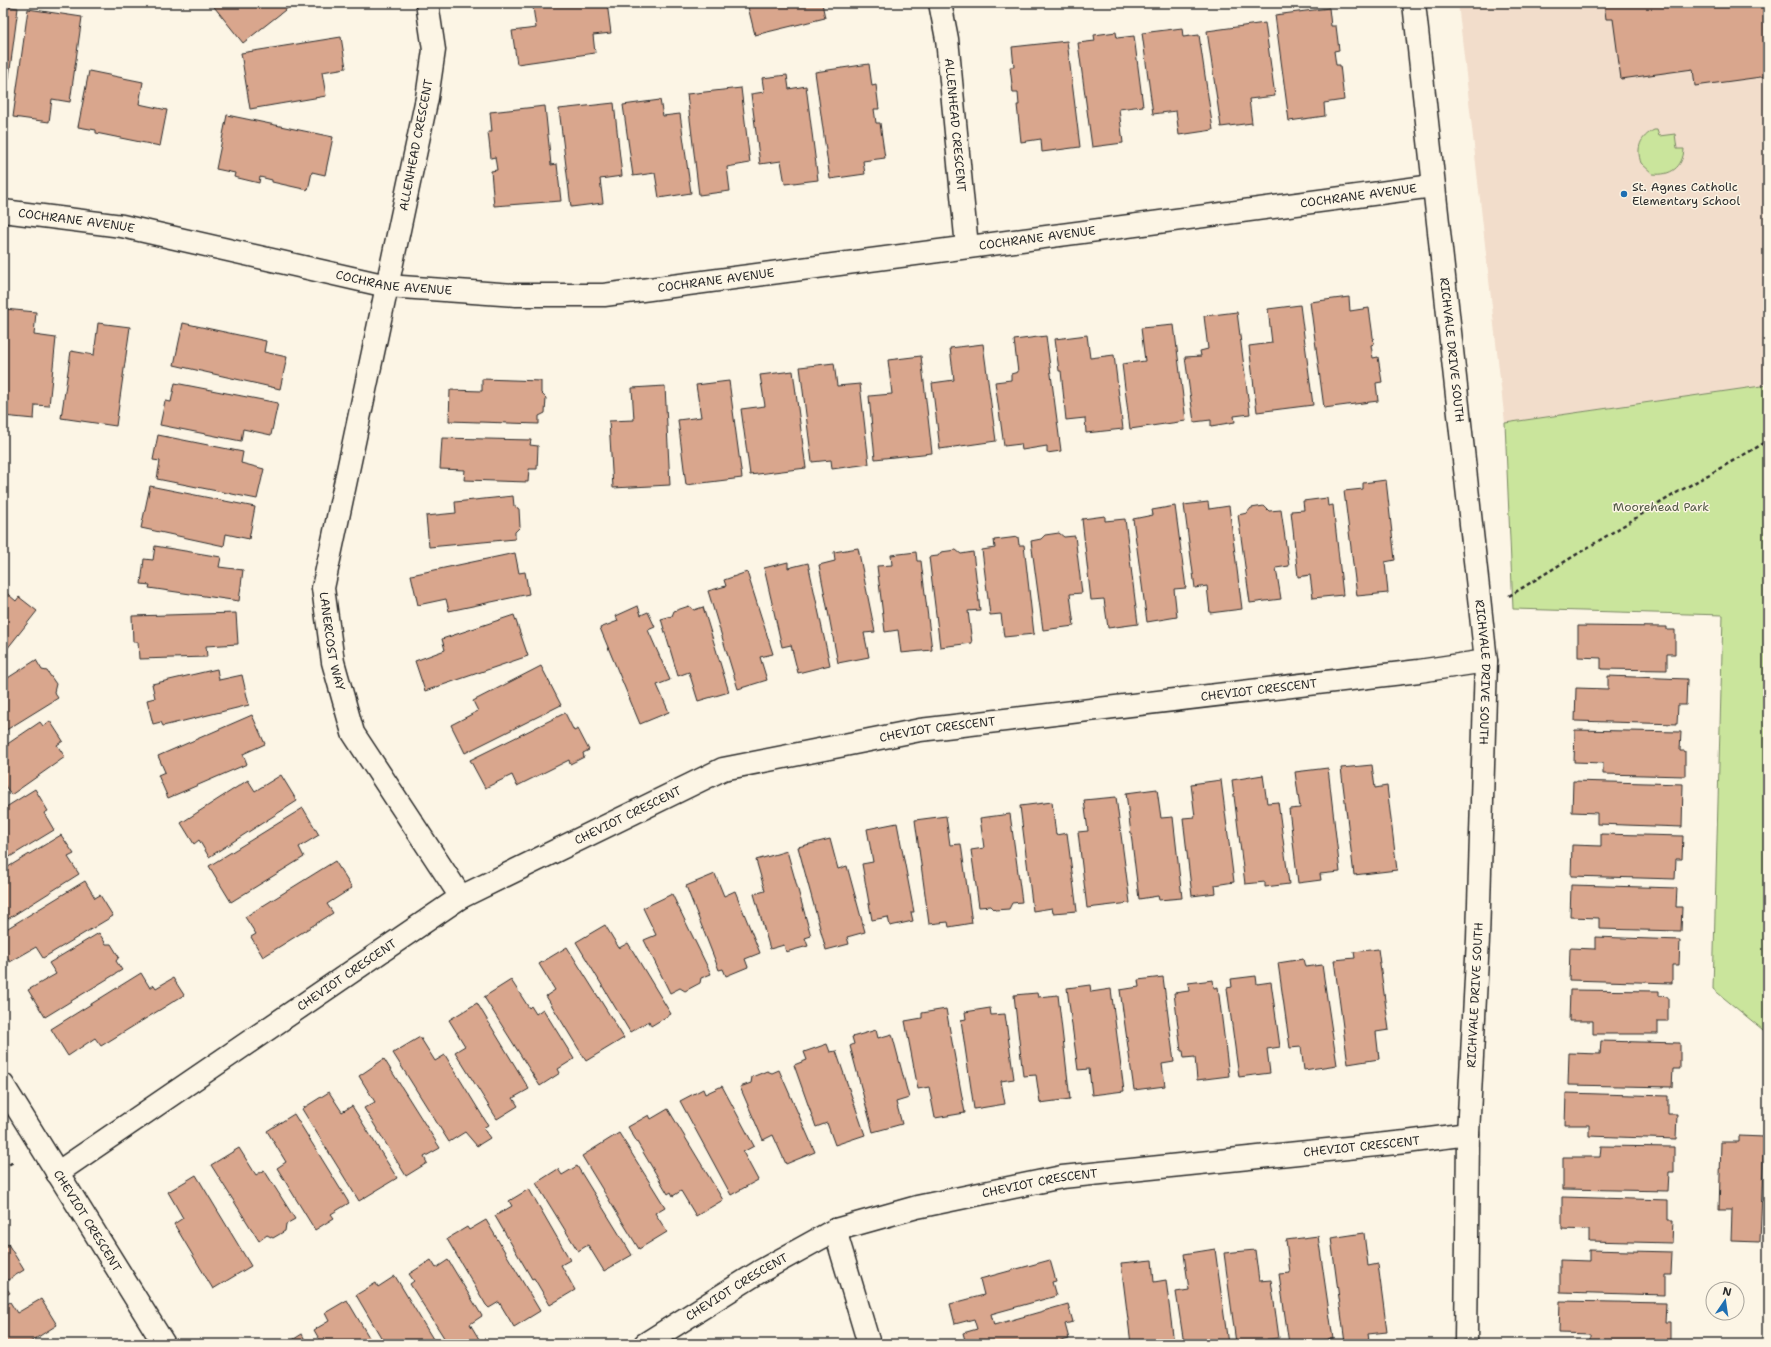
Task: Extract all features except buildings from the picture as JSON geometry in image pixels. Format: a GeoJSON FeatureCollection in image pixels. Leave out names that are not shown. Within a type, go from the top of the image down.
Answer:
{"type":"FeatureCollection","features":[{"type":"Feature","properties":{"kind":"street","name":"ALLENHEAD CRESCENT"},"geometry":{"type":"LineString","coordinates":[[387,286],[428,98],[434,50],[427,3]]}},
{"type":"Feature","properties":{"kind":"street","name":"ALLENHEAD CRESCENT"},"geometry":{"type":"LineString","coordinates":[[940,3],[947,39],[968,247]]}},
{"type":"Feature","properties":{"kind":"street","name":"RICHVALE DRIVE SOUTH"},"geometry":{"type":"LineString","coordinates":[[1414,3],[1432,186],[1486,661],[1478,939],[1468,1134],[1466,1344]]}},
{"type":"Feature","properties":{"kind":"street","name":"COCHRANE AVENUE"},"geometry":{"type":"LineString","coordinates":[[3,211],[122,226],[387,286],[516,295],[604,295],[1432,186]]}},
{"type":"Feature","properties":{"kind":"street","name":"LANERCOST WAY"},"geometry":{"type":"LineString","coordinates":[[387,286],[323,588],[332,662],[353,733],[461,897]]}},
{"type":"Feature","properties":{"kind":"street","name":"CHEVIOT CRESCENT"},"geometry":{"type":"LineString","coordinates":[[164,1344],[57,1173],[461,897],[724,769],[920,730],[1419,671],[1486,661]]}},
{"type":"Feature","properties":{"kind":"street"},"geometry":{"type":"LineString","coordinates":[[3,1085],[57,1173]]}},
{"type":"Feature","properties":{"kind":"street","name":"CHEVIOT CRESCENT"},"geometry":{"type":"LineString","coordinates":[[645,1344],[759,1272],[835,1230],[917,1207],[1062,1177],[1406,1142],[1468,1134]]}},
{"type":"Feature","properties":{"kind":"street"},"geometry":{"type":"LineString","coordinates":[[835,1230],[869,1344]]}},
{"type":"Feature","properties":{"kind":"path"},"geometry":{"type":"LineString","coordinates":[[1480,614],[1678,492],[1768,441]]}},
{"type":"Feature","properties":{"kind":"shaded area","name":"St. Agnes Catholic Elementary School"},"geometry":{"type":"Polygon","coordinates":[[[1458,3],[1768,3],[1768,385],[1505,423],[1458,3]]]}},
{"type":"Feature","properties":{"kind":"green space"},"geometry":{"type":"Polygon","coordinates":[[[1654,130],[1657,130],[1659,136],[1675,134],[1677,149],[1684,149],[1681,161],[1675,169],[1670,172],[1653,174],[1641,163],[1639,152],[1640,144],[1645,136],[1654,130]]]}},
{"type":"Feature","properties":{"kind":"green space","name":"Moorehead Park"},"geometry":{"type":"Polygon","coordinates":[[[1768,385],[1768,1034],[1713,989],[1723,615],[1513,609],[1505,423],[1768,385]]]}},
{"type":"Feature","properties":{"kind":"place","name":"St. Agnes Catholic Elementary School"},"geometry":{"type":"Point","coordinates":[1624,194]}}]}
